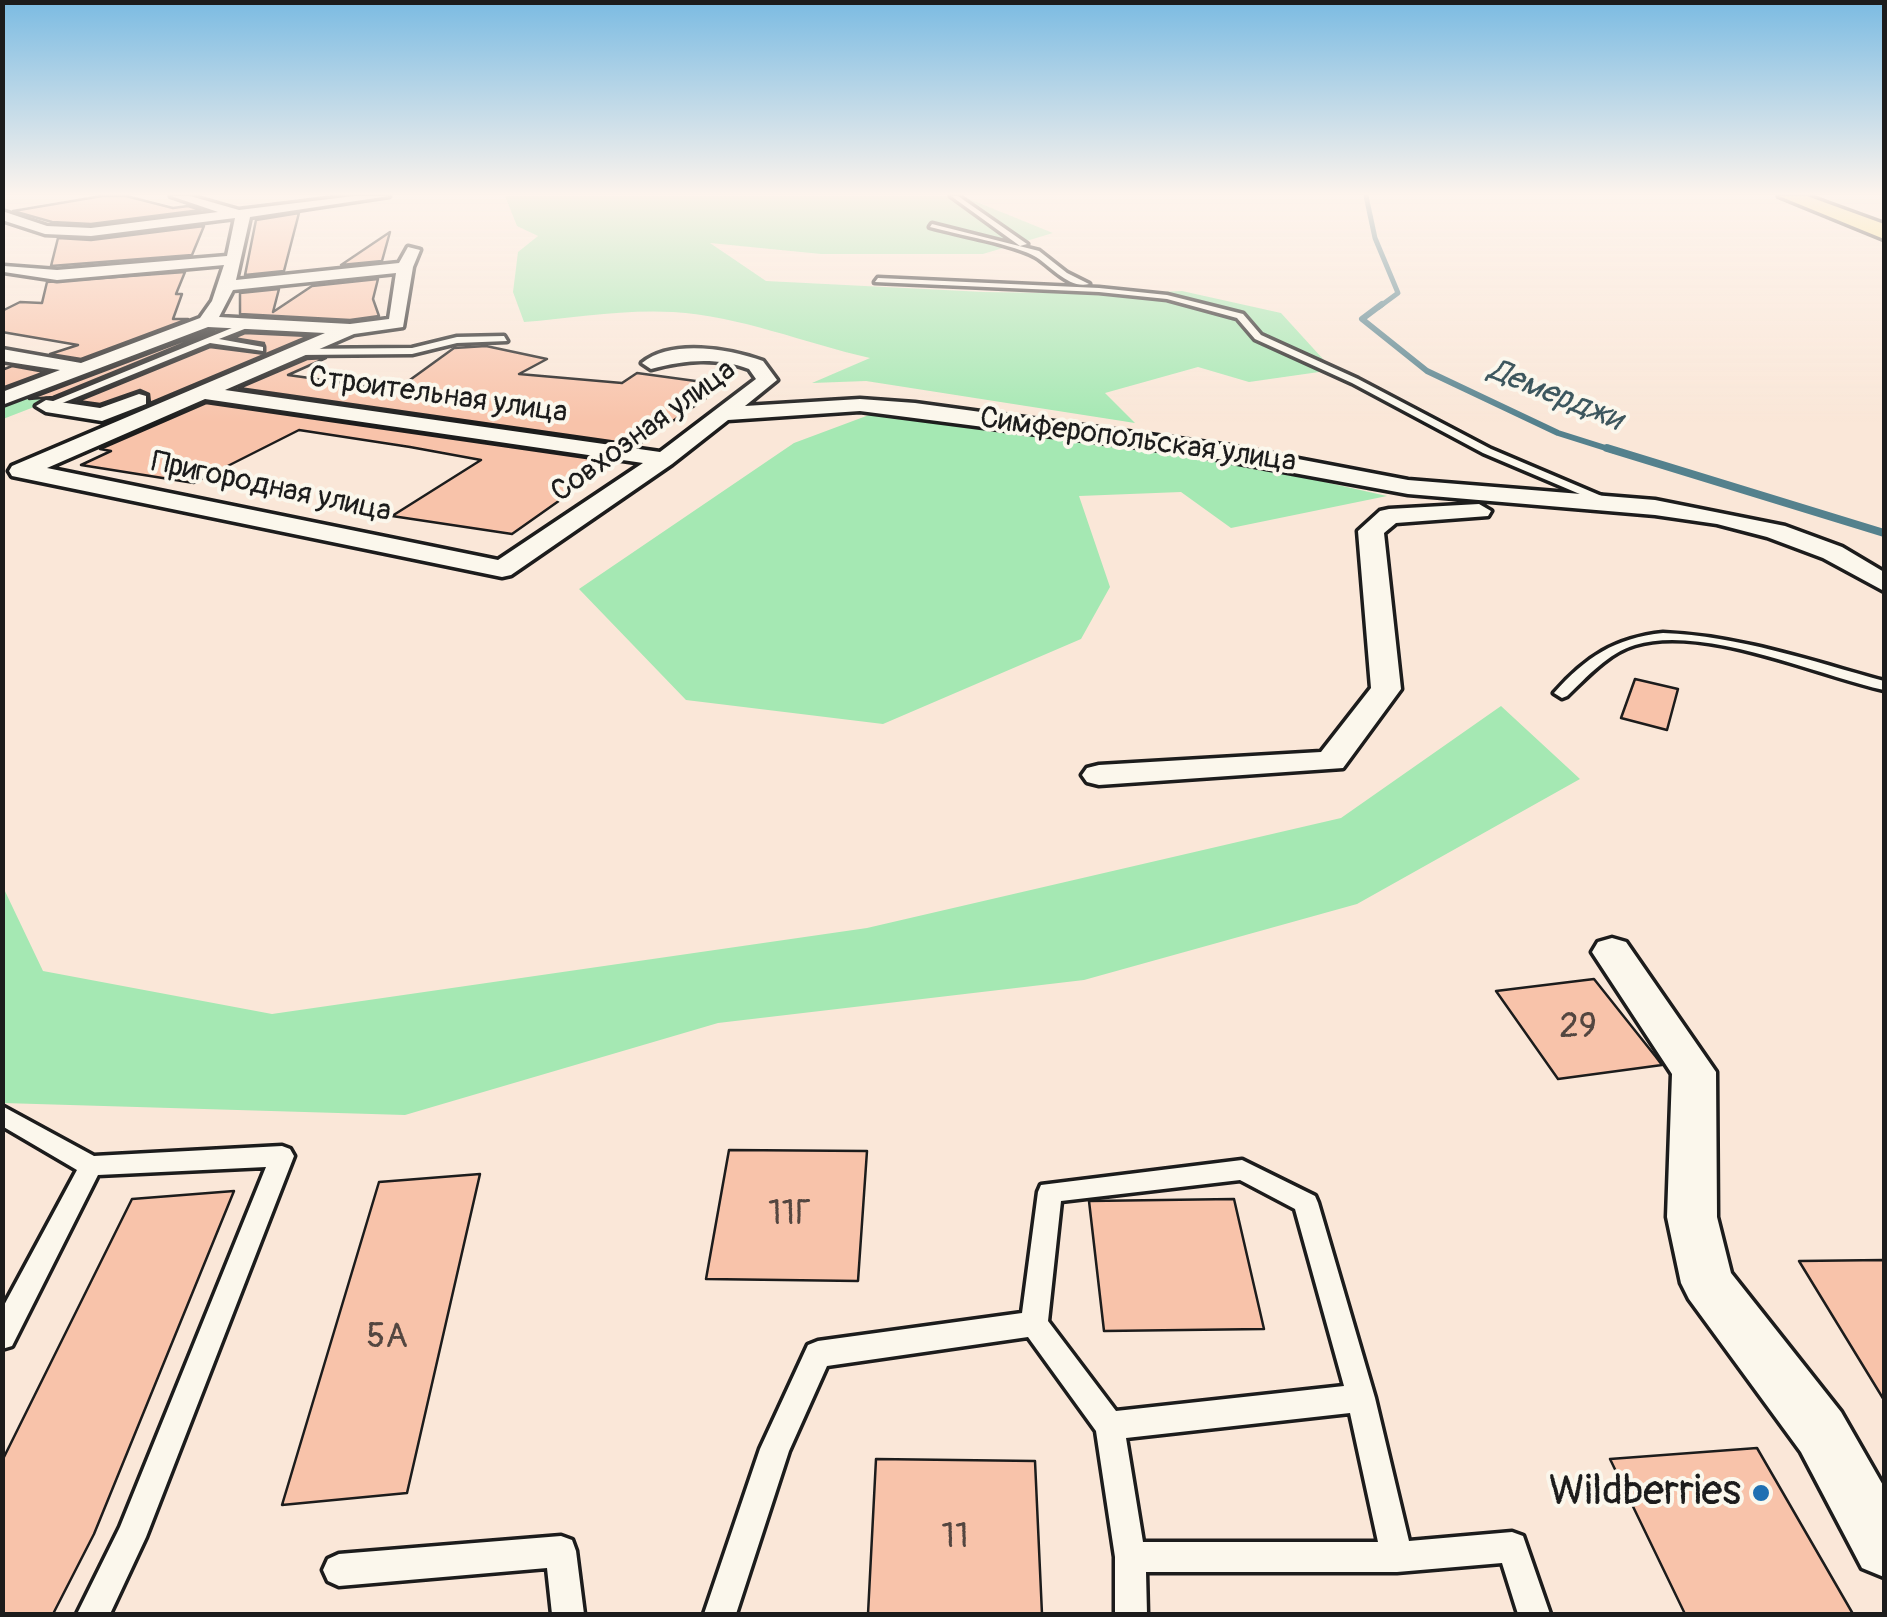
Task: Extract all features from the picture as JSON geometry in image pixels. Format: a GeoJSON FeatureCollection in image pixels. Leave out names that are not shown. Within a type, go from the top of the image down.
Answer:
{"type":"FeatureCollection","features":[{"type":"Feature","properties":{"kind":"street"},"geometry":{"type":"LineString","coordinates":[[33,271],[89,271]]}},
{"type":"Feature","properties":{"kind":"street"},"geometry":{"type":"LineString","coordinates":[[2,399],[83,369],[209,331],[229,271]]}},
{"type":"Feature","properties":{"kind":"street"},"geometry":{"type":"LineString","coordinates":[[224,286],[320,271]]}},
{"type":"Feature","properties":{"kind":"street"},"geometry":{"type":"LineString","coordinates":[[350,329],[396,323],[406,271]]}},
{"type":"Feature","properties":{"kind":"street","name":"Строительная улица"},"geometry":{"type":"LineString","coordinates":[[209,331],[249,324],[350,329]]}},
{"type":"Feature","properties":{"kind":"street","name":"Строительная улица"},"geometry":{"type":"LineString","coordinates":[[14,473],[350,329]]}},
{"type":"Feature","properties":{"kind":"street"},"geometry":{"type":"LineString","coordinates":[[46,406],[102,415],[260,349]]}},
{"type":"Feature","properties":{"kind":"street","name":"Совхозная улица"},"geometry":{"type":"LineString","coordinates":[[502,569],[664,458],[766,380],[756,365],[705,354],[651,364]]}},
{"type":"Feature","properties":{"kind":"street"},"geometry":{"type":"LineString","coordinates":[[2,355],[83,369]]}},
{"type":"Feature","properties":{"kind":"street","name":"Строительная улица"},"geometry":{"type":"LineString","coordinates":[[206,392],[664,458]]}},
{"type":"Feature","properties":{"kind":"street","name":"Симферопольская улица"},"geometry":{"type":"LineString","coordinates":[[725,414],[860,405],[915,409],[1276,460],[1405,487],[1660,506],[1751,525],[1854,562],[1884,583]]}},
{"type":"Feature","properties":{"kind":"street","name":"Пригородная улица"},"geometry":{"type":"LineString","coordinates":[[14,473],[502,569]]}},
{"type":"Feature","properties":{"kind":"street","name":"Симферопольская улица"},"geometry":{"type":"LineString","coordinates":[[1099,776],[1330,761],[1386,689],[1371,530],[1388,516],[1476,512],[1549,499]]}},
{"type":"Feature","properties":{"kind":"street"},"geometry":{"type":"LineString","coordinates":[[1612,952],[1694,1072],[1692,1217],[1707,1284],[1821,1432],[1884,1546]]}},
{"type":"Feature","properties":{"kind":"lane"},"geometry":{"type":"LineString","coordinates":[[1059,271],[1100,290]]}},
{"type":"Feature","properties":{"kind":"lane"},"geometry":{"type":"LineString","coordinates":[[878,280],[1100,290],[1167,298],[1240,316],[1258,337],[1355,381],[1486,450],[1612,503]]}},
{"type":"Feature","properties":{"kind":"lane"},"geometry":{"type":"LineString","coordinates":[[46,406],[209,331],[260,349]]}},
{"type":"Feature","properties":{"kind":"lane"},"geometry":{"type":"LineString","coordinates":[[297,352],[412,352],[457,340],[504,338]]}},
{"type":"Feature","properties":{"kind":"lane"},"geometry":{"type":"LineString","coordinates":[[1562,693],[1592,666],[1634,640],[1687,634],[1884,686]]}},
{"type":"Feature","properties":{"kind":"lane"},"geometry":{"type":"LineString","coordinates":[[2,1115],[91,1166],[282,1156],[132,1537],[93,1614]]}},
{"type":"Feature","properties":{"kind":"lane"},"geometry":{"type":"LineString","coordinates":[[2,1337],[91,1166]]}},
{"type":"Feature","properties":{"kind":"lane"},"geometry":{"type":"LineString","coordinates":[[1131,1614],[1130,1558],[1110,1426],[1034,1324],[1050,1192],[1242,1170],[1306,1203],[1360,1398],[1396,1557]]}},
{"type":"Feature","properties":{"kind":"lane"},"geometry":{"type":"LineString","coordinates":[[720,1614],[776,1449],[818,1354],[1034,1324]]}},
{"type":"Feature","properties":{"kind":"lane"},"geometry":{"type":"LineString","coordinates":[[1110,1426],[1360,1398]]}},
{"type":"Feature","properties":{"kind":"lane"},"geometry":{"type":"LineString","coordinates":[[1130,1558],[1396,1557],[1512,1547],[1534,1614]]}},
{"type":"Feature","properties":{"kind":"lane"},"geometry":{"type":"LineString","coordinates":[[339,1570],[561,1551],[568,1614]]}},
{"type":"Feature","properties":{"kind":"green space"},"geometry":{"type":"Polygon","coordinates":[[[516,271],[752,271],[766,281],[984,292],[1182,291],[1281,313],[1333,370],[1249,382],[1198,367],[1105,393],[1135,423],[866,381],[812,383],[870,358],[747,324],[673,312],[598,314],[524,322],[513,292],[516,271]]]}},
{"type":"Feature","properties":{"kind":"green space"},"geometry":{"type":"Polygon","coordinates":[[[203,326],[239,328],[3,419],[3,401],[203,326]]]}},
{"type":"Feature","properties":{"kind":"green space"},"geometry":{"type":"Polygon","coordinates":[[[877,412],[1213,457],[1387,496],[1231,528],[1181,492],[1079,496],[1110,587],[1081,639],[883,724],[686,700],[579,589],[794,443],[877,412]]]}},
{"type":"Feature","properties":{"kind":"green space"},"geometry":{"type":"Polygon","coordinates":[[[1501,706],[1580,779],[1357,904],[1084,980],[718,1023],[405,1115],[3,1103],[3,887],[43,971],[272,1014],[867,928],[1341,818],[1501,706]]]}},
{"type":"Feature","properties":{"kind":"building"},"geometry":{"type":"Polygon","coordinates":[[[185,272],[176,294],[182,294],[173,319],[188,319],[81,359],[50,354],[78,345],[2,332],[2,311],[20,302],[42,303],[47,282],[185,272]]]}},
{"type":"Feature","properties":{"kind":"building"},"geometry":{"type":"Polygon","coordinates":[[[378,279],[373,299],[379,316],[350,320],[240,314],[240,293],[279,289],[273,312],[312,286],[378,279]]]}},
{"type":"Feature","properties":{"kind":"building"},"geometry":{"type":"Polygon","coordinates":[[[214,331],[53,397],[29,399],[214,331]]]}},
{"type":"Feature","properties":{"kind":"building"},"geometry":{"type":"Polygon","coordinates":[[[245,333],[309,336],[150,403],[149,394],[140,390],[100,404],[78,401],[210,347],[265,354],[264,343],[233,338],[245,333]]]}},
{"type":"Feature","properties":{"kind":"building"},"geometry":{"type":"Polygon","coordinates":[[[486,346],[547,359],[519,374],[622,383],[637,373],[725,385],[638,445],[239,388],[307,359],[326,358],[288,375],[396,390],[454,348],[486,346]]]}},
{"type":"Feature","properties":{"kind":"building"},"geometry":{"type":"Polygon","coordinates":[[[12,366],[45,372],[2,388],[2,370],[12,366]]]}},
{"type":"Feature","properties":{"kind":"building"},"geometry":{"type":"Polygon","coordinates":[[[206,403],[614,462],[512,534],[392,516],[481,460],[410,447],[299,430],[194,483],[81,465],[111,451],[100,449],[206,403]]]}},
{"type":"Feature","properties":{"kind":"building"},"geometry":{"type":"Polygon","coordinates":[[[1635,679],[1678,689],[1667,730],[1621,718],[1635,679]]]}},
{"type":"Feature","properties":{"kind":"building"},"geometry":{"type":"Polygon","coordinates":[[[1594,979],[1662,1065],[1558,1079],[1496,991],[1594,979]]]}},
{"type":"Feature","properties":{"kind":"building"},"geometry":{"type":"Polygon","coordinates":[[[729,1150],[867,1151],[858,1281],[706,1279],[729,1150]]]}},
{"type":"Feature","properties":{"kind":"building"},"geometry":{"type":"Polygon","coordinates":[[[480,1174],[407,1493],[282,1505],[379,1182],[480,1174]]]}},
{"type":"Feature","properties":{"kind":"building"},"geometry":{"type":"Polygon","coordinates":[[[234,1191],[94,1534],[53,1614],[2,1614],[2,1461],[132,1199],[234,1191]]]}},
{"type":"Feature","properties":{"kind":"building"},"geometry":{"type":"Polygon","coordinates":[[[1234,1199],[1264,1329],[1104,1331],[1089,1201],[1234,1199]]]}},
{"type":"Feature","properties":{"kind":"building"},"geometry":{"type":"Polygon","coordinates":[[[1884,1260],[1884,1400],[1799,1261],[1884,1260]]]}},
{"type":"Feature","properties":{"kind":"building"},"geometry":{"type":"Polygon","coordinates":[[[1757,1448],[1853,1614],[1685,1614],[1610,1459],[1757,1448]]]}},
{"type":"Feature","properties":{"kind":"building"},"geometry":{"type":"Polygon","coordinates":[[[876,1459],[1035,1461],[1042,1614],[868,1614],[876,1459]]]}},
{"type":"Feature","properties":{"kind":"waterway","name":"Демерджи"},"geometry":{"type":"LineString","coordinates":[[1379,307],[1398,293],[1389,271]]}},
{"type":"Feature","properties":{"kind":"waterway","name":"Демерджи"},"geometry":{"type":"LineString","coordinates":[[1382,304],[1362,319],[1427,371],[1558,433],[1615,451]]}},
{"type":"Feature","properties":{"kind":"waterway","name":"Демерджи"},"geometry":{"type":"LineString","coordinates":[[1607,448],[1884,533]]}},
{"type":"Feature","properties":{"kind":"place","name":"Wildberries"},"geometry":{"type":"Point","coordinates":[1761,1493]}}]}
